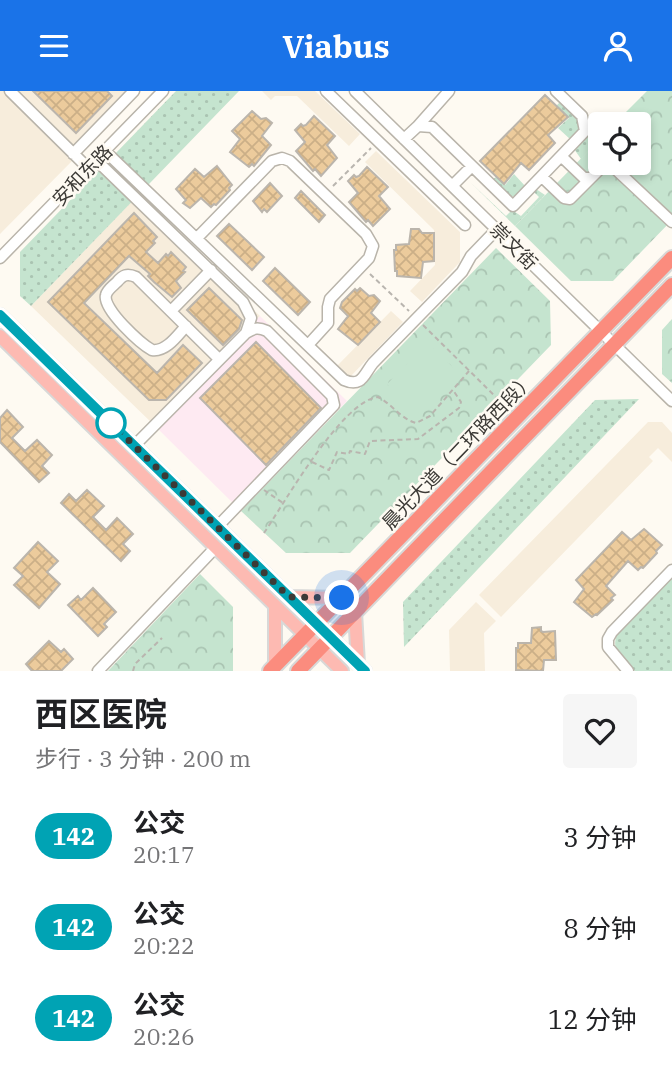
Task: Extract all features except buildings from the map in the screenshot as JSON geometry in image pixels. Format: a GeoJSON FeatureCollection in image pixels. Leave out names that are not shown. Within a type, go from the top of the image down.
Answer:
{"type":"FeatureCollection","features":[{"type":"Feature","properties":{"kind":"highway","name":"晨光大道（二环路西段）"},"geometry":{"type":"LineString","coordinates":[[273,669],[672,258]]}},
{"type":"Feature","properties":{"kind":"highway","name":"晨光大道（二环路西段）"},"geometry":{"type":"LineString","coordinates":[[298,671],[672,285]]}},
{"type":"Feature","properties":{"kind":"main road"},"geometry":{"type":"LineString","coordinates":[[0,315],[361,668]]}},
{"type":"Feature","properties":{"kind":"main road"},"geometry":{"type":"LineString","coordinates":[[0,336],[342,671]]}},
{"type":"Feature","properties":{"kind":"main road"},"geometry":{"type":"LineString","coordinates":[[289,597],[342,598]]}},
{"type":"Feature","properties":{"kind":"main road"},"geometry":{"type":"LineString","coordinates":[[273,669],[275,605]]}},
{"type":"Feature","properties":{"kind":"main road"},"geometry":{"type":"LineString","coordinates":[[355,612],[361,668]]}},
{"type":"Feature","properties":{"kind":"street"},"geometry":{"type":"LineString","coordinates":[[10,91],[74,154],[92,164],[243,302],[249,311],[250,324],[246,333]]}},
{"type":"Feature","properties":{"kind":"street"},"geometry":{"type":"LineString","coordinates":[[74,154],[134,91]]}},
{"type":"Feature","properties":{"kind":"street","name":"安和东路"},"geometry":{"type":"LineString","coordinates":[[0,258],[163,91]]}},
{"type":"Feature","properties":{"kind":"street"},"geometry":{"type":"LineString","coordinates":[[327,91],[366,133],[378,141],[465,225]]}},
{"type":"Feature","properties":{"kind":"street","name":"崇文街"},"geometry":{"type":"LineString","coordinates":[[355,91],[672,401]]}},
{"type":"Feature","properties":{"kind":"street"},"geometry":{"type":"LineString","coordinates":[[404,139],[449,91]]}},
{"type":"Feature","properties":{"kind":"street"},"geometry":{"type":"LineString","coordinates":[[431,110],[428,119],[432,127],[513,207],[582,136],[585,124],[582,116],[556,91]]}},
{"type":"Feature","properties":{"kind":"street"},"geometry":{"type":"LineString","coordinates":[[366,133],[382,117]]}},
{"type":"Feature","properties":{"kind":"street"},"geometry":{"type":"LineString","coordinates":[[415,128],[422,125],[432,127]]}},
{"type":"Feature","properties":{"kind":"street"},"geometry":{"type":"LineString","coordinates":[[105,151],[344,380],[357,383],[365,378],[370,366],[462,272],[471,256],[497,229]]}},
{"type":"Feature","properties":{"kind":"street"},"geometry":{"type":"LineString","coordinates":[[562,157],[584,179],[591,178]]}},
{"type":"Feature","properties":{"kind":"street"},"geometry":{"type":"LineString","coordinates":[[197,239],[275,159],[290,161],[325,194],[372,242],[372,254],[331,299],[328,323],[308,345]]}},
{"type":"Feature","properties":{"kind":"street"},"geometry":{"type":"LineString","coordinates":[[542,177],[567,199],[573,197],[606,165],[613,166],[672,222]]}},
{"type":"Feature","properties":{"kind":"street"},"geometry":{"type":"LineString","coordinates":[[452,186],[472,166]]}},
{"type":"Feature","properties":{"kind":"street"},"geometry":{"type":"LineString","coordinates":[[171,311],[211,270]]}},
{"type":"Feature","properties":{"kind":"street"},"geometry":{"type":"LineString","coordinates":[[186,326],[165,348],[152,350],[111,312],[106,297],[121,277],[132,274],[171,311],[186,326],[219,359]]}},
{"type":"Feature","properties":{"kind":"street"},"geometry":{"type":"LineString","coordinates":[[134,446],[246,333],[254,328],[267,331],[332,395],[334,401],[331,410],[217,527]]}},
{"type":"Feature","properties":{"kind":"street"},"geometry":{"type":"LineString","coordinates":[[98,671],[216,547]]}},
{"type":"Feature","properties":{"kind":"street"},"geometry":{"type":"LineString","coordinates":[[628,671],[608,647],[608,639],[672,570]]}},
{"type":"Feature","properties":{"kind":"path"},"geometry":{"type":"LineString","coordinates":[[325,194],[378,141]]}},
{"type":"Feature","properties":{"kind":"path"},"geometry":{"type":"LineString","coordinates":[[362,266],[517,418]]}},
{"type":"Feature","properties":{"kind":"path"},"geometry":{"type":"LineString","coordinates":[[264,533],[341,422],[372,398],[378,397],[409,421],[416,423],[430,416],[469,371]]}},
{"type":"Feature","properties":{"kind":"path"},"geometry":{"type":"LineString","coordinates":[[312,462],[329,470],[337,452],[365,454],[370,440],[422,437],[461,405],[453,389]]}},
{"type":"Feature","properties":{"kind":"path"},"geometry":{"type":"LineString","coordinates":[[258,486],[284,503]]}},
{"type":"Feature","properties":{"kind":"path"},"geometry":{"type":"LineString","coordinates":[[133,671],[135,664],[162,638]]}},
{"type":"Feature","properties":{"kind":"shaded area"},"geometry":{"type":"Polygon","coordinates":[[[0,91],[141,91],[0,234],[0,91]]]}},
{"type":"Feature","properties":{"kind":"shaded area"},"geometry":{"type":"Polygon","coordinates":[[[262,91],[315,91],[360,134],[349,146],[297,96],[275,96],[271,100],[262,91]]]}},
{"type":"Feature","properties":{"kind":"shaded area"},"geometry":{"type":"Polygon","coordinates":[[[376,151],[460,232],[460,262],[422,302],[410,291],[435,265],[434,230],[365,162],[376,151]]]}},
{"type":"Feature","properties":{"kind":"shaded area"},"geometry":{"type":"Polygon","coordinates":[[[137,196],[260,316],[154,425],[31,306],[137,196]]]}},
{"type":"Feature","properties":{"kind":"shaded area"},"geometry":{"type":"Polygon","coordinates":[[[391,311],[403,322],[349,378],[337,366],[391,311]]]}},
{"type":"Feature","properties":{"kind":"shaded area"},"geometry":{"type":"Polygon","coordinates":[[[260,316],[347,401],[241,511],[154,425],[260,316]]]}},
{"type":"Feature","properties":{"kind":"shaded area"},"geometry":{"type":"Polygon","coordinates":[[[648,422],[662,422],[672,433],[672,462],[658,448],[649,457],[653,461],[501,617],[479,595],[648,422]]]}},
{"type":"Feature","properties":{"kind":"shaded area"},"geometry":{"type":"Polygon","coordinates":[[[476,602],[496,621],[484,633],[485,671],[450,671],[449,630],[476,602]]]}},
{"type":"Feature","properties":{"kind":"green space"},"geometry":{"type":"Polygon","coordinates":[[[176,91],[239,91],[31,306],[20,296],[20,252],[176,91]]]}},
{"type":"Feature","properties":{"kind":"green space"},"geometry":{"type":"Polygon","coordinates":[[[647,91],[672,91],[672,220],[613,281],[571,281],[515,226],[588,151],[588,175],[651,175],[651,112],[626,112],[647,91]]]}},
{"type":"Feature","properties":{"kind":"green space"},"geometry":{"type":"Polygon","coordinates":[[[562,100],[577,116],[582,127],[571,140],[558,128],[569,118],[556,106],[562,100]]]}},
{"type":"Feature","properties":{"kind":"green space"},"geometry":{"type":"Polygon","coordinates":[[[588,134],[588,152],[581,159],[574,149],[588,134]]]}},
{"type":"Feature","properties":{"kind":"green space"},"geometry":{"type":"Polygon","coordinates":[[[514,174],[526,187],[516,196],[510,196],[491,181],[496,177],[505,185],[514,174]]]}},
{"type":"Feature","properties":{"kind":"green space"},"geometry":{"type":"Polygon","coordinates":[[[470,182],[506,216],[512,210],[521,216],[539,197],[533,191],[536,189],[545,195],[515,226],[470,182]]]}},
{"type":"Feature","properties":{"kind":"green space"},"geometry":{"type":"Polygon","coordinates":[[[496,248],[550,301],[551,345],[350,553],[286,553],[241,511],[496,248]]]}},
{"type":"Feature","properties":{"kind":"green space"},"geometry":{"type":"Polygon","coordinates":[[[672,319],[672,383],[662,374],[662,330],[672,319]]]}},
{"type":"Feature","properties":{"kind":"green space"},"geometry":{"type":"Polygon","coordinates":[[[428,343],[458,372],[417,414],[387,384],[428,343]]]}},
{"type":"Feature","properties":{"kind":"green space"},"geometry":{"type":"Polygon","coordinates":[[[639,399],[404,647],[403,602],[595,400],[639,399]]]}},
{"type":"Feature","properties":{"kind":"green space"},"geometry":{"type":"Polygon","coordinates":[[[200,574],[233,607],[233,671],[108,671],[200,574]]]}},
{"type":"Feature","properties":{"kind":"green space"},"geometry":{"type":"Polygon","coordinates":[[[672,577],[672,671],[635,671],[617,651],[617,635],[672,577]]]}},
{"type":"Feature","properties":{"kind":"bus line","name":"142"},"geometry":{"type":"LineString","coordinates":[[0,315],[365,671]]}},
{"type":"Feature","properties":{"kind":"route"},"geometry":{"type":"LineString","coordinates":[[111,423],[289,597],[342,598]]}}]}
